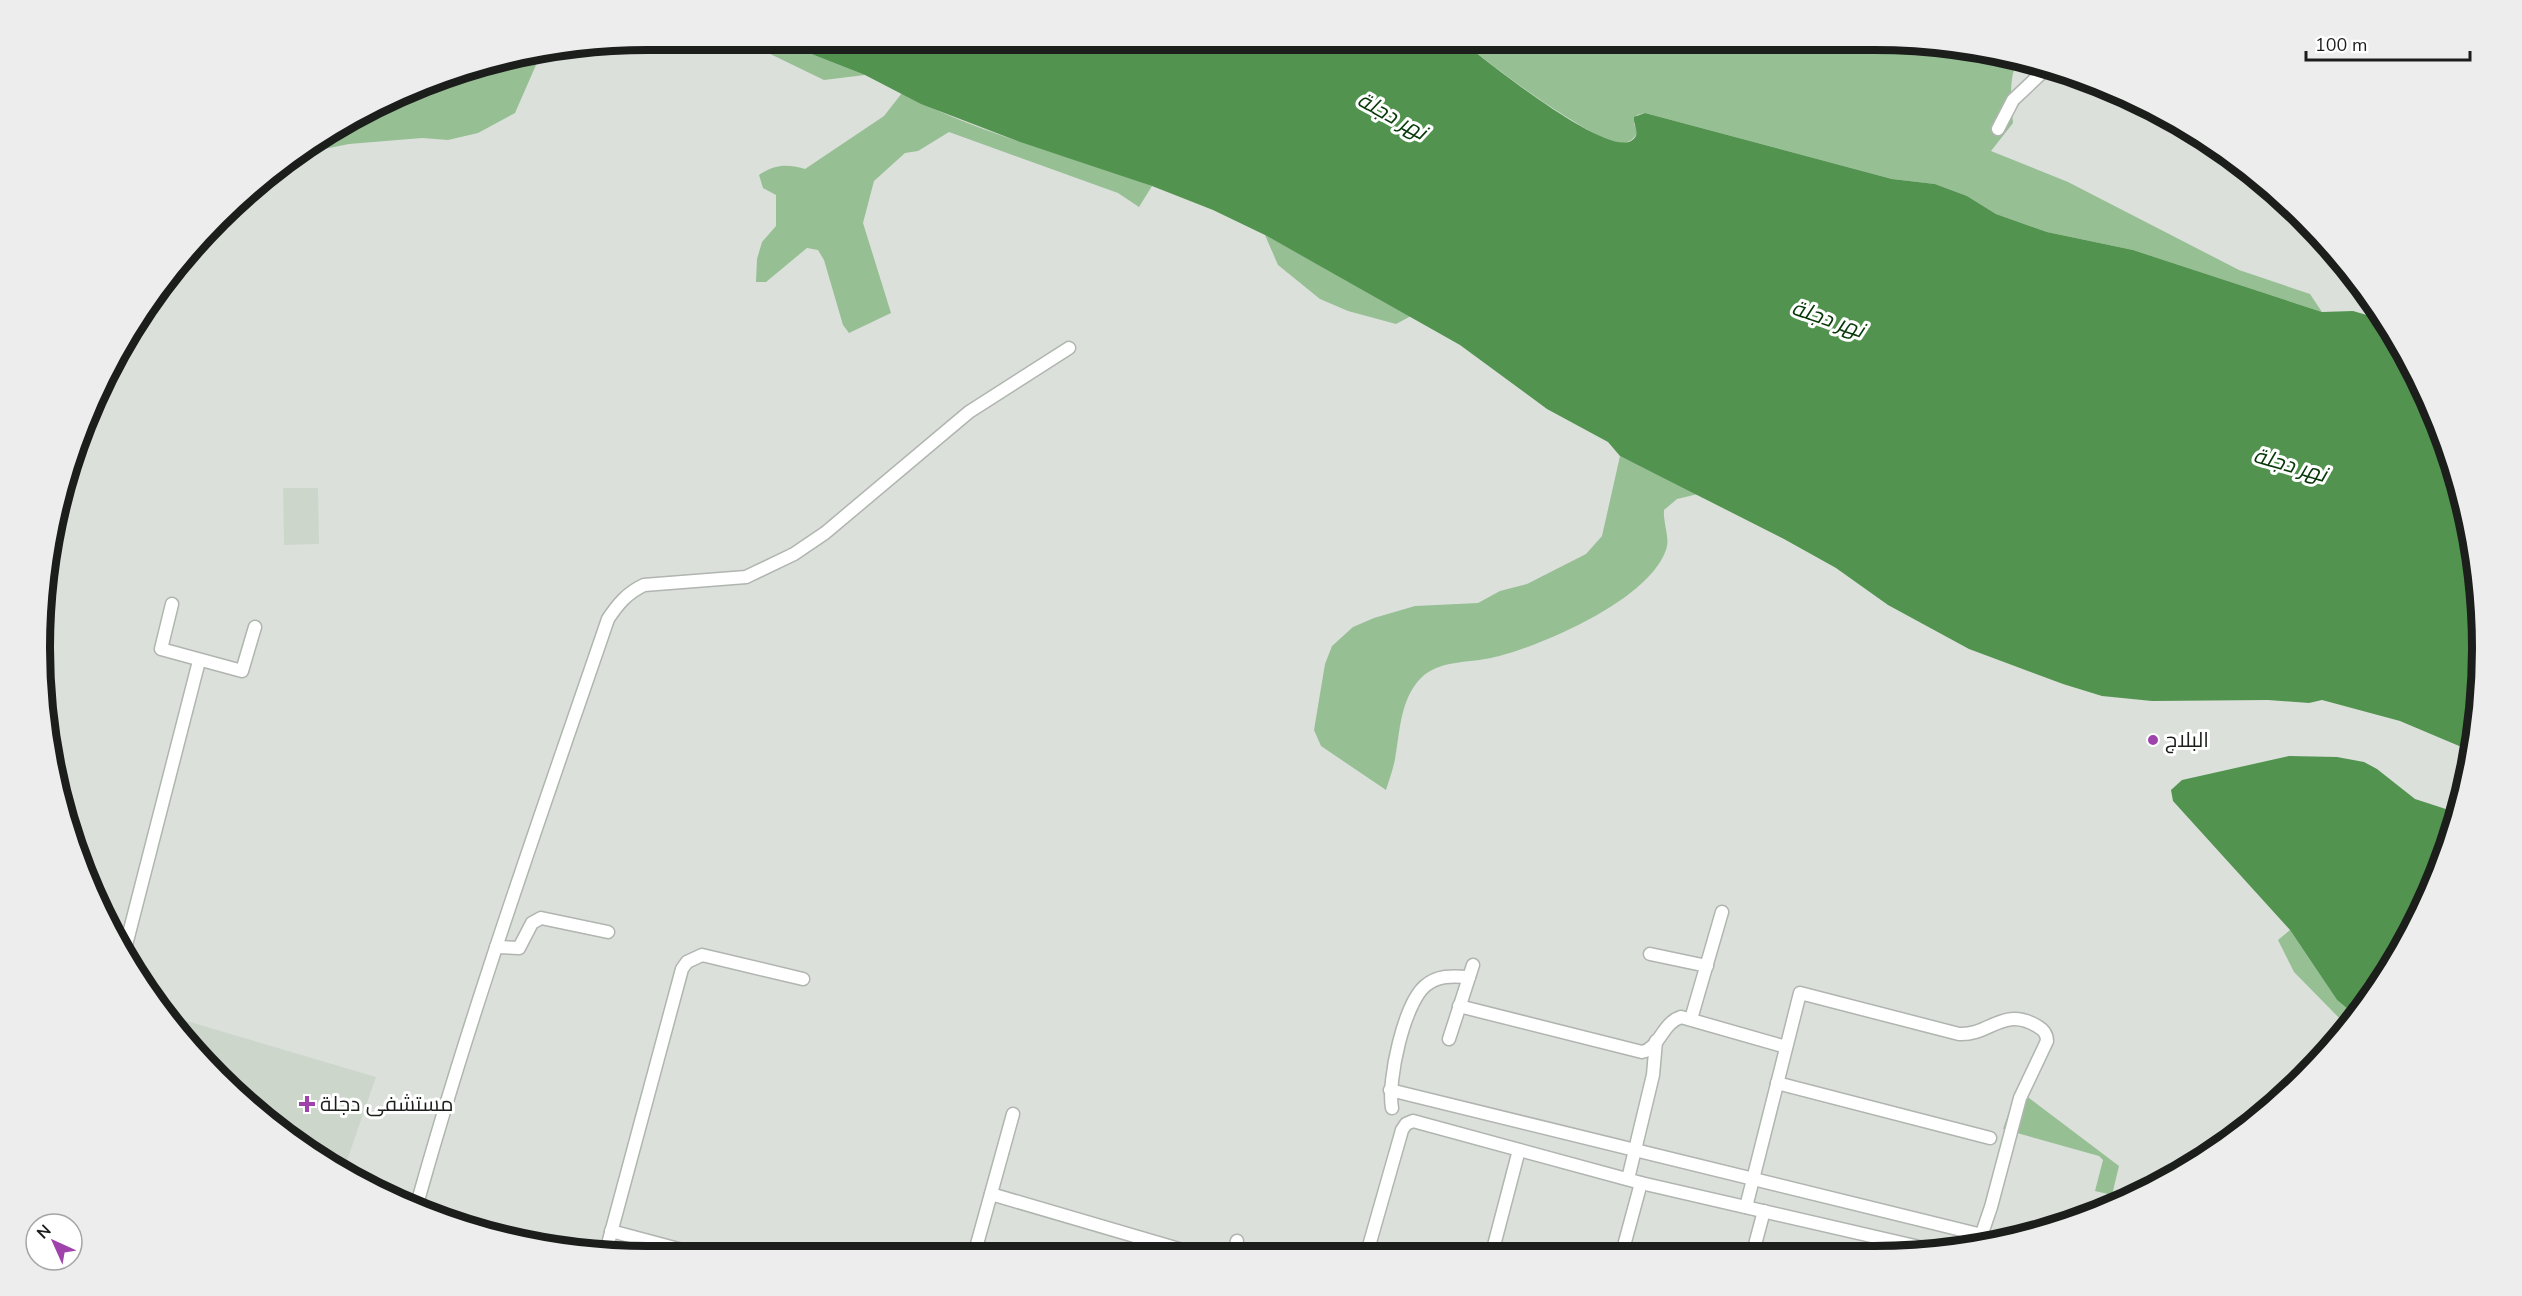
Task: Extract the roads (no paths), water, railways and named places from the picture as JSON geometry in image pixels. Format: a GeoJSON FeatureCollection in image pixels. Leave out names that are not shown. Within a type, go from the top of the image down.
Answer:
{"type":"FeatureCollection","features":[{"type":"Feature","properties":{"kind":"street"},"geometry":{"type":"LineString","coordinates":[[1998,129],[2013,100],[2041,74]]}},
{"type":"Feature","properties":{"kind":"street"},"geometry":{"type":"LineString","coordinates":[[418,1201],[447,1098],[459,1067],[496,946],[608,619],[629,592],[644,585],[746,577],[794,554],[825,534],[969,412],[1070,348]]}},
{"type":"Feature","properties":{"kind":"street"},"geometry":{"type":"LineString","coordinates":[[172,604],[161,649],[200,661],[242,670],[255,627]]}},
{"type":"Feature","properties":{"kind":"street"},"geometry":{"type":"LineString","coordinates":[[127,942],[200,661]]}},
{"type":"Feature","properties":{"kind":"street"},"geometry":{"type":"LineString","coordinates":[[1691,1020],[1722,912]]}},
{"type":"Feature","properties":{"kind":"street"},"geometry":{"type":"LineString","coordinates":[[496,946],[519,948],[532,923],[541,918],[608,932]]}},
{"type":"Feature","properties":{"kind":"street"},"geometry":{"type":"LineString","coordinates":[[1650,954],[1707,966]]}},
{"type":"Feature","properties":{"kind":"street"},"geometry":{"type":"LineString","coordinates":[[608,1245],[681,969],[687,962],[702,955],[803,979]]}},
{"type":"Feature","properties":{"kind":"street"},"geometry":{"type":"LineString","coordinates":[[1449,1039],[1473,965]]}},
{"type":"Feature","properties":{"kind":"street"},"geometry":{"type":"LineString","coordinates":[[1392,1108],[1390,1090],[1414,999],[1424,987],[1436,979],[1469,978]]}},
{"type":"Feature","properties":{"kind":"street"},"geometry":{"type":"LineString","coordinates":[[1746,1207],[1800,993],[1959,1034],[1976,1032],[2012,1018],[2027,1021],[2042,1029],[2047,1035],[2047,1041],[2020,1098],[1981,1237]]}},
{"type":"Feature","properties":{"kind":"street"},"geometry":{"type":"LineString","coordinates":[[1459,1006],[1636,1051],[1648,1051],[1668,1024],[1681,1017],[1786,1047]]}},
{"type":"Feature","properties":{"kind":"street"},"geometry":{"type":"LineString","coordinates":[[1628,1179],[1653,1075],[1656,1041]]}},
{"type":"Feature","properties":{"kind":"street"},"geometry":{"type":"LineString","coordinates":[[1777,1083],[1990,1138]]}},
{"type":"Feature","properties":{"kind":"street"},"geometry":{"type":"LineString","coordinates":[[1390,1090],[1753,1178],[1972,1238]]}},
{"type":"Feature","properties":{"kind":"street"},"geometry":{"type":"LineString","coordinates":[[977,1246],[1013,1114]]}},
{"type":"Feature","properties":{"kind":"street"},"geometry":{"type":"LineString","coordinates":[[1369,1246],[1406,1124],[1413,1121],[1641,1183],[1911,1245]]}},
{"type":"Feature","properties":{"kind":"street"},"geometry":{"type":"LineString","coordinates":[[1494,1246],[1519,1150]]}},
{"type":"Feature","properties":{"kind":"street"},"geometry":{"type":"LineString","coordinates":[[1624,1246],[1641,1183]]}},
{"type":"Feature","properties":{"kind":"street"},"geometry":{"type":"LineString","coordinates":[[991,1194],[1169,1246]]}},
{"type":"Feature","properties":{"kind":"street"},"geometry":{"type":"LineString","coordinates":[[1755,1246],[1764,1211]]}},
{"type":"Feature","properties":{"kind":"street"},"geometry":{"type":"LineString","coordinates":[[611,1232],[664,1246]]}},
{"type":"Feature","properties":{"kind":"street"},"geometry":{"type":"LineString","coordinates":[[1235,1246],[1237,1241]]}},
{"type":"Feature","properties":{"kind":"water","name":"نهر دجلة"},"geometry":{"type":"Polygon","coordinates":[[[801,50],[1473,50],[1571,121],[1617,142],[1634,139],[1637,133],[1634,117],[1645,113],[1892,179],[1935,184],[1967,196],[1996,214],[2047,232],[2133,250],[2322,312],[2353,311],[2373,317],[2411,383],[2427,419],[2441,456],[2461,531],[2471,609],[2472,648],[2471,687],[2464,748],[2400,721],[2322,700],[2309,703],[2268,700],[2152,701],[2102,696],[1969,649],[1888,605],[1836,568],[1784,539],[1620,456],[1608,442],[1547,409],[1460,345],[1265,235],[1213,210],[1152,186],[1020,142],[921,104],[865,75],[801,50]]]}},
{"type":"Feature","properties":{"kind":"water"},"geometry":{"type":"Polygon","coordinates":[[[2289,756],[2337,757],[2364,762],[2377,769],[2415,799],[2450,810],[2441,840],[2411,913],[2372,981],[2350,1011],[2337,1000],[2290,930],[2173,801],[2171,790],[2182,780],[2289,756]]]}},
{"type":"Feature","properties":{"kind":"place","name":"البلاج"},"geometry":{"type":"Point","coordinates":[2153,740]}},
{"type":"Feature","properties":{"kind":"place","name":"مستشفى دجلة"},"geometry":{"type":"Point","coordinates":[307,1104]}}]}
